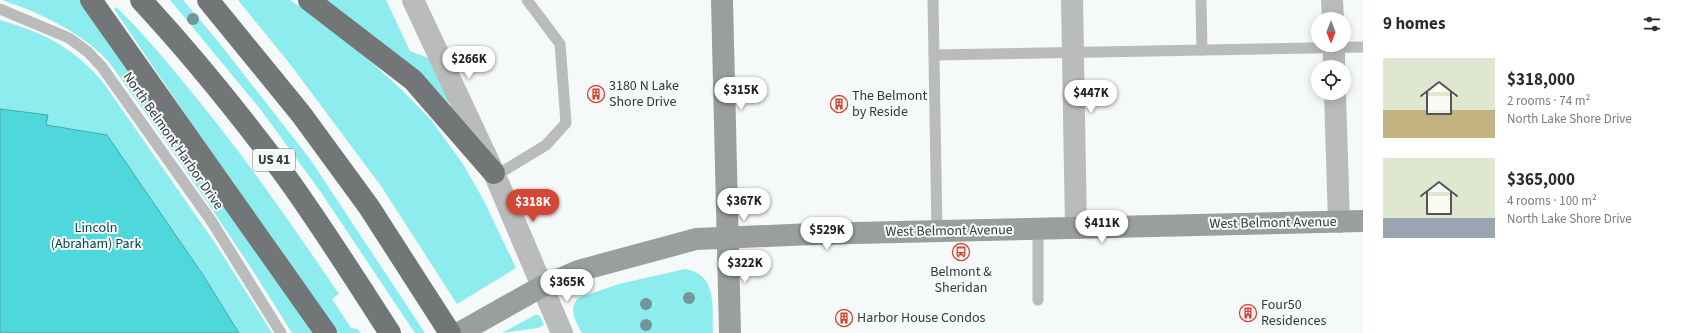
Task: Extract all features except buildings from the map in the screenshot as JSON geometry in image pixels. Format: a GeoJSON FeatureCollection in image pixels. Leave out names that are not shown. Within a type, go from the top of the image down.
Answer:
{"type":"FeatureCollection","features":[{"type":"Feature","properties":{"kind":"highway"},"geometry":{"type":"LineString","coordinates":[[91,0],[326,333]]}},
{"type":"Feature","properties":{"kind":"highway","name":"US 41"},"geometry":{"type":"LineString","coordinates":[[141,0],[169,30],[221,92],[282,172],[332,243],[390,333]]}},
{"type":"Feature","properties":{"kind":"highway"},"geometry":{"type":"LineString","coordinates":[[208,0],[301,114],[369,207],[450,333]]}},
{"type":"Feature","properties":{"kind":"highway"},"geometry":{"type":"LineString","coordinates":[[309,0],[413,80],[494,175]]}},
{"type":"Feature","properties":{"kind":"main road"},"geometry":{"type":"LineString","coordinates":[[722,0],[730,333]]}},
{"type":"Feature","properties":{"kind":"main road","name":"West Belmont Avenue"},"geometry":{"type":"LineString","coordinates":[[459,333],[542,286],[578,271],[696,239],[727,236],[1363,221]]}},
{"type":"Feature","properties":{"kind":"street"},"geometry":{"type":"LineString","coordinates":[[413,0],[494,175],[562,333]]}},
{"type":"Feature","properties":{"kind":"street"},"geometry":{"type":"LineString","coordinates":[[1072,0],[1076,228]]}},
{"type":"Feature","properties":{"kind":"street"},"geometry":{"type":"LineString","coordinates":[[1332,0],[1333,12]]}},
{"type":"Feature","properties":{"kind":"street"},"geometry":{"type":"LineString","coordinates":[[1335,100],[1339,222]]}},
{"type":"Feature","properties":{"kind":"lane"},"geometry":{"type":"LineString","coordinates":[[494,175],[546,145],[566,123],[560,44],[527,0]]}},
{"type":"Feature","properties":{"kind":"lane"},"geometry":{"type":"LineString","coordinates":[[933,0],[937,231]]}},
{"type":"Feature","properties":{"kind":"lane"},"geometry":{"type":"LineString","coordinates":[[1201,0],[1202,50]]}},
{"type":"Feature","properties":{"kind":"lane","name":"North Belmont Harbor Drive"},"geometry":{"type":"LineString","coordinates":[[0,9],[69,38],[88,52],[102,67],[212,222],[281,333]]}},
{"type":"Feature","properties":{"kind":"lane"},"geometry":{"type":"LineString","coordinates":[[934,55],[1202,50],[1334,53],[1363,47]]}},
{"type":"Feature","properties":{"kind":"lane"},"geometry":{"type":"LineString","coordinates":[[1038,229],[1038,300]]}},
{"type":"Feature","properties":{"kind":"green space"},"geometry":{"type":"Polygon","coordinates":[[[3,0],[81,0],[314,333],[292,333],[203,196],[109,62],[82,38],[62,26],[29,10],[3,0]]]}},
{"type":"Feature","properties":{"kind":"green space"},"geometry":{"type":"Polygon","coordinates":[[[170,0],[183,0],[217,40],[310,159],[425,333],[415,333],[320,191],[261,110],[170,0]]]}},
{"type":"Feature","properties":{"kind":"green space"},"geometry":{"type":"Polygon","coordinates":[[[238,0],[290,0],[320,20],[350,43],[402,90],[431,120],[463,164],[484,201],[516,268],[457,304],[381,186],[290,64],[238,0]]]}},
{"type":"Feature","properties":{"kind":"green space"},"geometry":{"type":"Polygon","coordinates":[[[324,0],[386,0],[410,51],[431,59],[450,101],[448,104],[324,0]]]}},
{"type":"Feature","properties":{"kind":"green space"},"geometry":{"type":"Polygon","coordinates":[[[116,7],[143,35],[206,109],[284,214],[339,294],[332,299],[351,328],[357,329],[361,333],[338,333],[196,130],[114,9],[116,7]]]}},
{"type":"Feature","properties":{"kind":"green space","name":"Lincoln (Abraham) Park"},"geometry":{"type":"Polygon","coordinates":[[[0,20],[31,30],[58,44],[82,61],[94,72],[105,85],[215,243],[272,333],[0,333],[0,20]]]}},
{"type":"Feature","properties":{"kind":"green space"},"geometry":{"type":"Polygon","coordinates":[[[685,269],[696,272],[708,285],[712,303],[713,333],[582,333],[575,320],[573,311],[575,302],[578,298],[619,284],[685,269]]]}},
{"type":"Feature","properties":{"kind":"green space"},"geometry":{"type":"Polygon","coordinates":[[[535,315],[540,316],[544,325],[538,328],[502,333],[535,315]]]}},
{"type":"Feature","properties":{"kind":"shaded area","name":"Lincoln (Abraham) Park"},"geometry":{"type":"Polygon","coordinates":[[[0,109],[48,115],[46,125],[107,135],[203,275],[239,333],[0,333],[0,109]]]}},
{"type":"Feature","properties":{"kind":"place","name":"3180 N Lake Shore Drive"},"geometry":{"type":"Point","coordinates":[596,94]}},
{"type":"Feature","properties":{"kind":"place","name":"The Belmont by Reside"},"geometry":{"type":"Point","coordinates":[839,104]}},
{"type":"Feature","properties":{"kind":"place","name":"Belmont & Sheridan"},"geometry":{"type":"Point","coordinates":[961,252]}},
{"type":"Feature","properties":{"kind":"place","name":"Four50 Residences"},"geometry":{"type":"Point","coordinates":[1248,313]}},
{"type":"Feature","properties":{"kind":"place","name":"Harbor House Condos"},"geometry":{"type":"Point","coordinates":[844,318]}}]}
